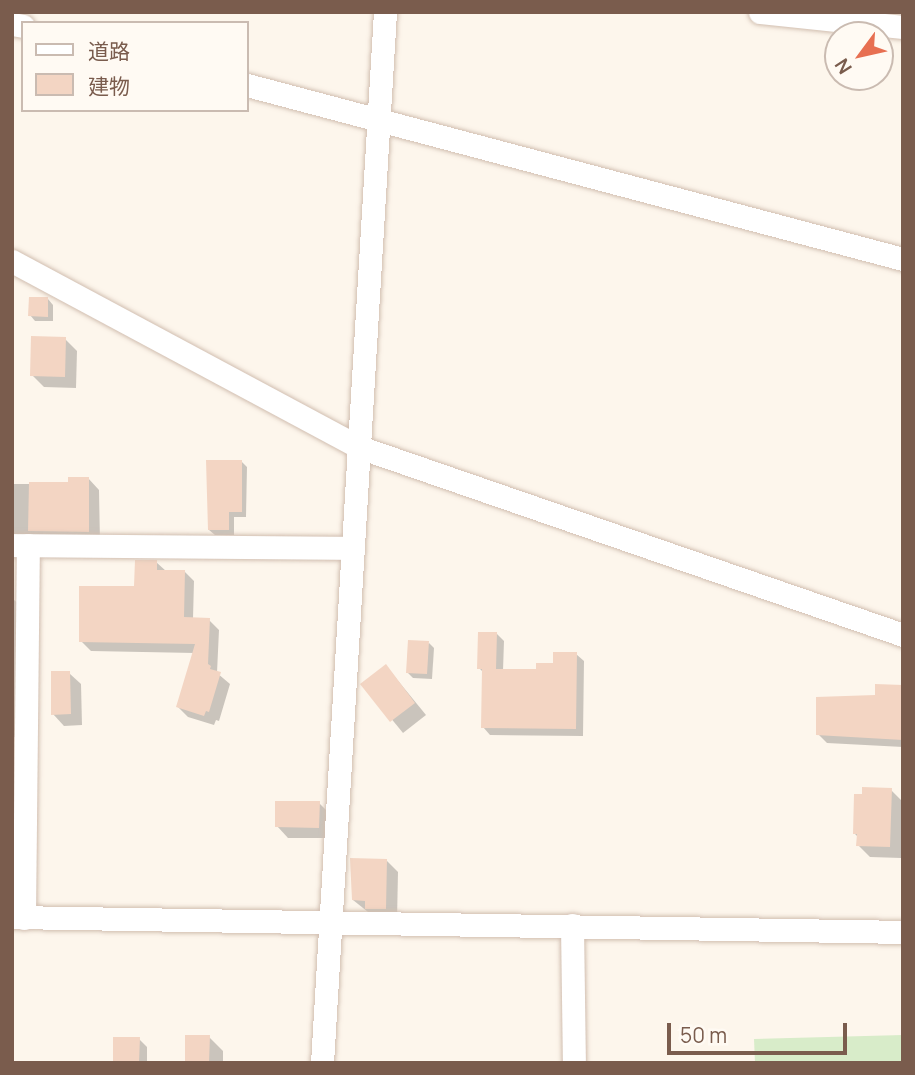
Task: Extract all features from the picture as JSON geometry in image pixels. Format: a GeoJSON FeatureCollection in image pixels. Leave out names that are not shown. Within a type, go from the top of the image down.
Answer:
{"type":"FeatureCollection","features":[{"type":"Feature","properties":{"kind":"street"},"geometry":{"type":"LineString","coordinates":[[322,1063],[328,924],[381,120],[385,12]]}},
{"type":"Feature","properties":{"kind":"street"},"geometry":{"type":"LineString","coordinates":[[760,12],[903,27]]}},
{"type":"Feature","properties":{"kind":"street"},"geometry":{"type":"LineString","coordinates":[[248,85],[903,259]]}},
{"type":"Feature","properties":{"kind":"street"},"geometry":{"type":"LineString","coordinates":[[12,261],[359,447],[903,635]]}},
{"type":"Feature","properties":{"kind":"street"},"geometry":{"type":"LineString","coordinates":[[354,548],[20,545],[18,917],[903,932]]}},
{"type":"Feature","properties":{"kind":"street"},"geometry":{"type":"LineString","coordinates":[[572,925],[574,1063]]}},
{"type":"Feature","properties":{"kind":"green space"},"geometry":{"type":"Polygon","coordinates":[[[903,1035],[903,1063],[755,1063],[754,1039],[903,1035]]]}},
{"type":"Feature","properties":{"kind":"building"},"geometry":{"type":"Polygon","coordinates":[[[29,297],[48,297],[48,317],[28,316],[29,297]]]}},
{"type":"Feature","properties":{"kind":"building"},"geometry":{"type":"Polygon","coordinates":[[[31,336],[66,337],[65,377],[30,376],[31,336]]]}},
{"type":"Feature","properties":{"kind":"building"},"geometry":{"type":"Polygon","coordinates":[[[206,460],[242,460],[242,512],[229,512],[229,530],[208,530],[206,460]]]}},
{"type":"Feature","properties":{"kind":"building"},"geometry":{"type":"Polygon","coordinates":[[[68,477],[89,477],[89,532],[28,531],[29,482],[68,482],[68,477]]]}},
{"type":"Feature","properties":{"kind":"building"},"geometry":{"type":"Polygon","coordinates":[[[135,560],[157,560],[157,570],[185,570],[184,617],[210,618],[208,664],[210,669],[221,672],[209,712],[206,711],[204,716],[176,707],[195,644],[79,642],[79,586],[134,586],[135,560]]]}},
{"type":"Feature","properties":{"kind":"building"},"geometry":{"type":"Polygon","coordinates":[[[478,632],[497,632],[496,669],[536,669],[536,663],[553,663],[553,652],[577,652],[576,729],[481,728],[482,669],[477,669],[478,632]]]}},
{"type":"Feature","properties":{"kind":"building"},"geometry":{"type":"Polygon","coordinates":[[[408,640],[429,641],[427,674],[406,673],[408,640]]]}},
{"type":"Feature","properties":{"kind":"building"},"geometry":{"type":"Polygon","coordinates":[[[386,664],[415,703],[390,722],[360,684],[386,664]]]}},
{"type":"Feature","properties":{"kind":"building"},"geometry":{"type":"Polygon","coordinates":[[[51,671],[70,671],[71,714],[51,715],[51,671]]]}},
{"type":"Feature","properties":{"kind":"building"},"geometry":{"type":"Polygon","coordinates":[[[875,684],[903,685],[903,740],[816,735],[816,697],[875,695],[875,684]]]}},
{"type":"Feature","properties":{"kind":"building"},"geometry":{"type":"Polygon","coordinates":[[[862,787],[892,788],[890,847],[856,846],[857,834],[853,834],[854,794],[862,794],[862,787]]]}},
{"type":"Feature","properties":{"kind":"building"},"geometry":{"type":"Polygon","coordinates":[[[275,801],[320,801],[319,828],[275,827],[275,801]]]}},
{"type":"Feature","properties":{"kind":"building"},"geometry":{"type":"Polygon","coordinates":[[[350,858],[387,859],[386,909],[365,909],[365,901],[352,900],[350,858]]]}},
{"type":"Feature","properties":{"kind":"building"},"geometry":{"type":"Polygon","coordinates":[[[185,1035],[210,1035],[209,1063],[185,1063],[185,1035]]]}},
{"type":"Feature","properties":{"kind":"building"},"geometry":{"type":"Polygon","coordinates":[[[113,1037],[140,1037],[139,1063],[113,1063],[113,1037]]]}}]}
